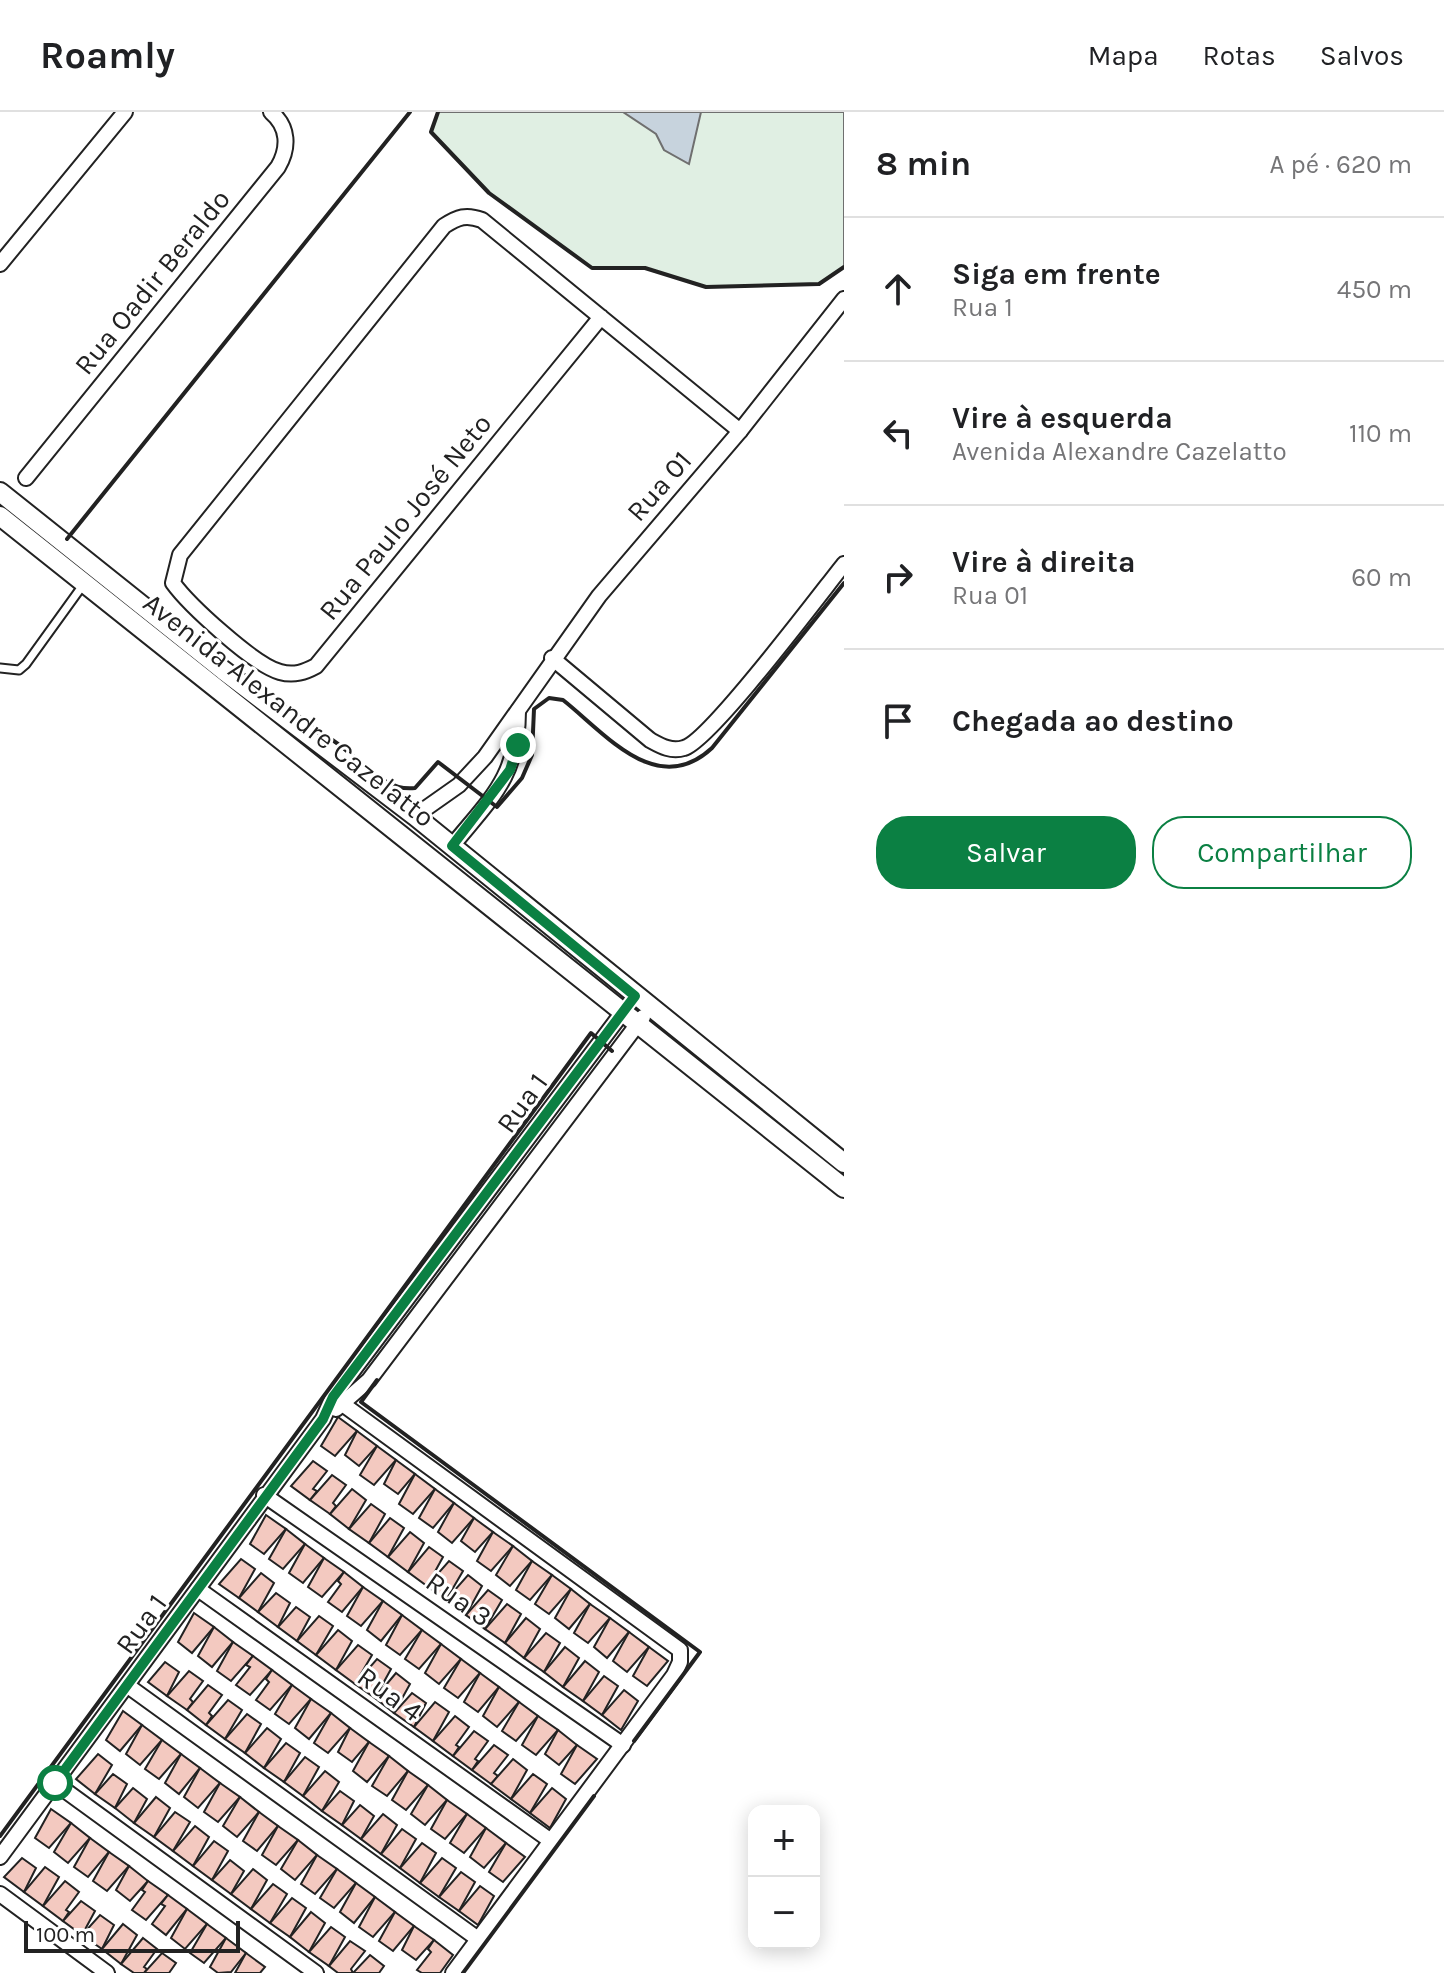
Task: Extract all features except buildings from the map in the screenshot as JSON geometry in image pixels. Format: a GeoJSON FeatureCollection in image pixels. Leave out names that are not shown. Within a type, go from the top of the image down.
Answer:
{"type":"FeatureCollection","features":[{"type":"Feature","properties":{"kind":"main road","name":"Avenida Alexandre Cazelatto"},"geometry":{"type":"LineString","coordinates":[[0,492],[223,670],[452,846],[636,1010],[844,1188]]}},
{"type":"Feature","properties":{"kind":"main road","name":"Avenida Alexandre Cazelatto"},"geometry":{"type":"LineString","coordinates":[[0,516],[636,1010],[844,1163]]}},
{"type":"Feature","properties":{"kind":"street"},"geometry":{"type":"LineString","coordinates":[[0,264],[125,112]]}},
{"type":"Feature","properties":{"kind":"street","name":"Rua Oadir Beraldo"},"geometry":{"type":"LineString","coordinates":[[26,478],[278,167],[287,143],[285,131],[271,112]]}},
{"type":"Feature","properties":{"kind":"street","name":"Rua Paulo José Neto"},"geometry":{"type":"LineString","coordinates":[[469,216],[482,220],[601,317],[316,666],[302,674],[279,672],[224,634],[173,583],[175,563],[444,226],[456,218],[469,216]]}},
{"type":"Feature","properties":{"kind":"street","name":"Rua 01"},"geometry":{"type":"LineString","coordinates":[[415,816],[459,785],[485,757],[552,658],[599,596],[740,431],[844,299]]}},
{"type":"Feature","properties":{"kind":"street"},"geometry":{"type":"LineString","coordinates":[[601,317],[740,431]]}},
{"type":"Feature","properties":{"kind":"street"},"geometry":{"type":"LineString","coordinates":[[552,658],[650,740],[667,749],[685,748],[713,726],[844,564]]}},
{"type":"Feature","properties":{"kind":"street"},"geometry":{"type":"LineString","coordinates":[[452,846],[510,770],[518,745],[518,711]]}},
{"type":"Feature","properties":{"kind":"street","name":"Rua 1"},"geometry":{"type":"LineString","coordinates":[[0,1857],[128,1686],[264,1495],[636,1010]]}},
{"type":"Feature","properties":{"kind":"street"},"geometry":{"type":"LineString","coordinates":[[337,1401],[680,1650],[680,1662],[623,1745],[453,1973]]}},
{"type":"Feature","properties":{"kind":"street","name":"Rua 3"},"geometry":{"type":"LineString","coordinates":[[264,1495],[623,1745]]}},
{"type":"Feature","properties":{"kind":"street","name":"Rua 4"},"geometry":{"type":"LineString","coordinates":[[198,1589],[551,1841]]}},
{"type":"Feature","properties":{"kind":"street"},"geometry":{"type":"LineString","coordinates":[[128,1686],[478,1939]]}},
{"type":"Feature","properties":{"kind":"street"},"geometry":{"type":"LineString","coordinates":[[55,1783],[316,1973]]}},
{"type":"Feature","properties":{"kind":"street"},"geometry":{"type":"LineString","coordinates":[[0,1894],[107,1973]]}},
{"type":"Feature","properties":{"kind":"lane"},"geometry":{"type":"LineString","coordinates":[[0,668],[19,670],[26,664],[85,584]]}},
{"type":"Feature","properties":{"kind":"green space"},"geometry":{"type":"Polygon","coordinates":[[[438,112],[844,112],[844,267],[819,284],[706,287],[645,268],[592,268],[489,193],[431,132],[438,112]]]}},
{"type":"Feature","properties":{"kind":"shaded area"},"geometry":{"type":"Polygon","coordinates":[[[623,112],[701,112],[689,164],[664,150],[656,134],[623,112]]]}},
{"type":"Feature","properties":{"kind":"wall"},"geometry":{"type":"LineString","coordinates":[[67,539],[410,112]]}},
{"type":"Feature","properties":{"kind":"wall"},"geometry":{"type":"LineString","coordinates":[[438,112],[431,132],[489,193],[592,268],[645,268],[706,287],[819,284],[844,267]]}},
{"type":"Feature","properties":{"kind":"wall"},"geometry":{"type":"LineString","coordinates":[[316,732],[341,746],[388,783],[415,788],[438,762],[497,807],[522,778],[532,755],[534,709],[549,698],[563,700],[633,756],[652,764],[672,767],[692,762],[712,748],[844,583]]}},
{"type":"Feature","properties":{"kind":"wall"},"geometry":{"type":"LineString","coordinates":[[0,1836],[591,1033],[612,1051]]}},
{"type":"Feature","properties":{"kind":"wall"},"geometry":{"type":"LineString","coordinates":[[377,1380],[361,1402],[700,1652],[634,1741]]}},
{"type":"Feature","properties":{"kind":"wall"},"geometry":{"type":"LineString","coordinates":[[463,1973],[594,1796]]}},
{"type":"Feature","properties":{"kind":"route"},"geometry":{"type":"LineString","coordinates":[[55,1783],[264,1495],[323,1419],[333,1397],[635,996],[452,846],[510,770],[518,745]]}}]}
